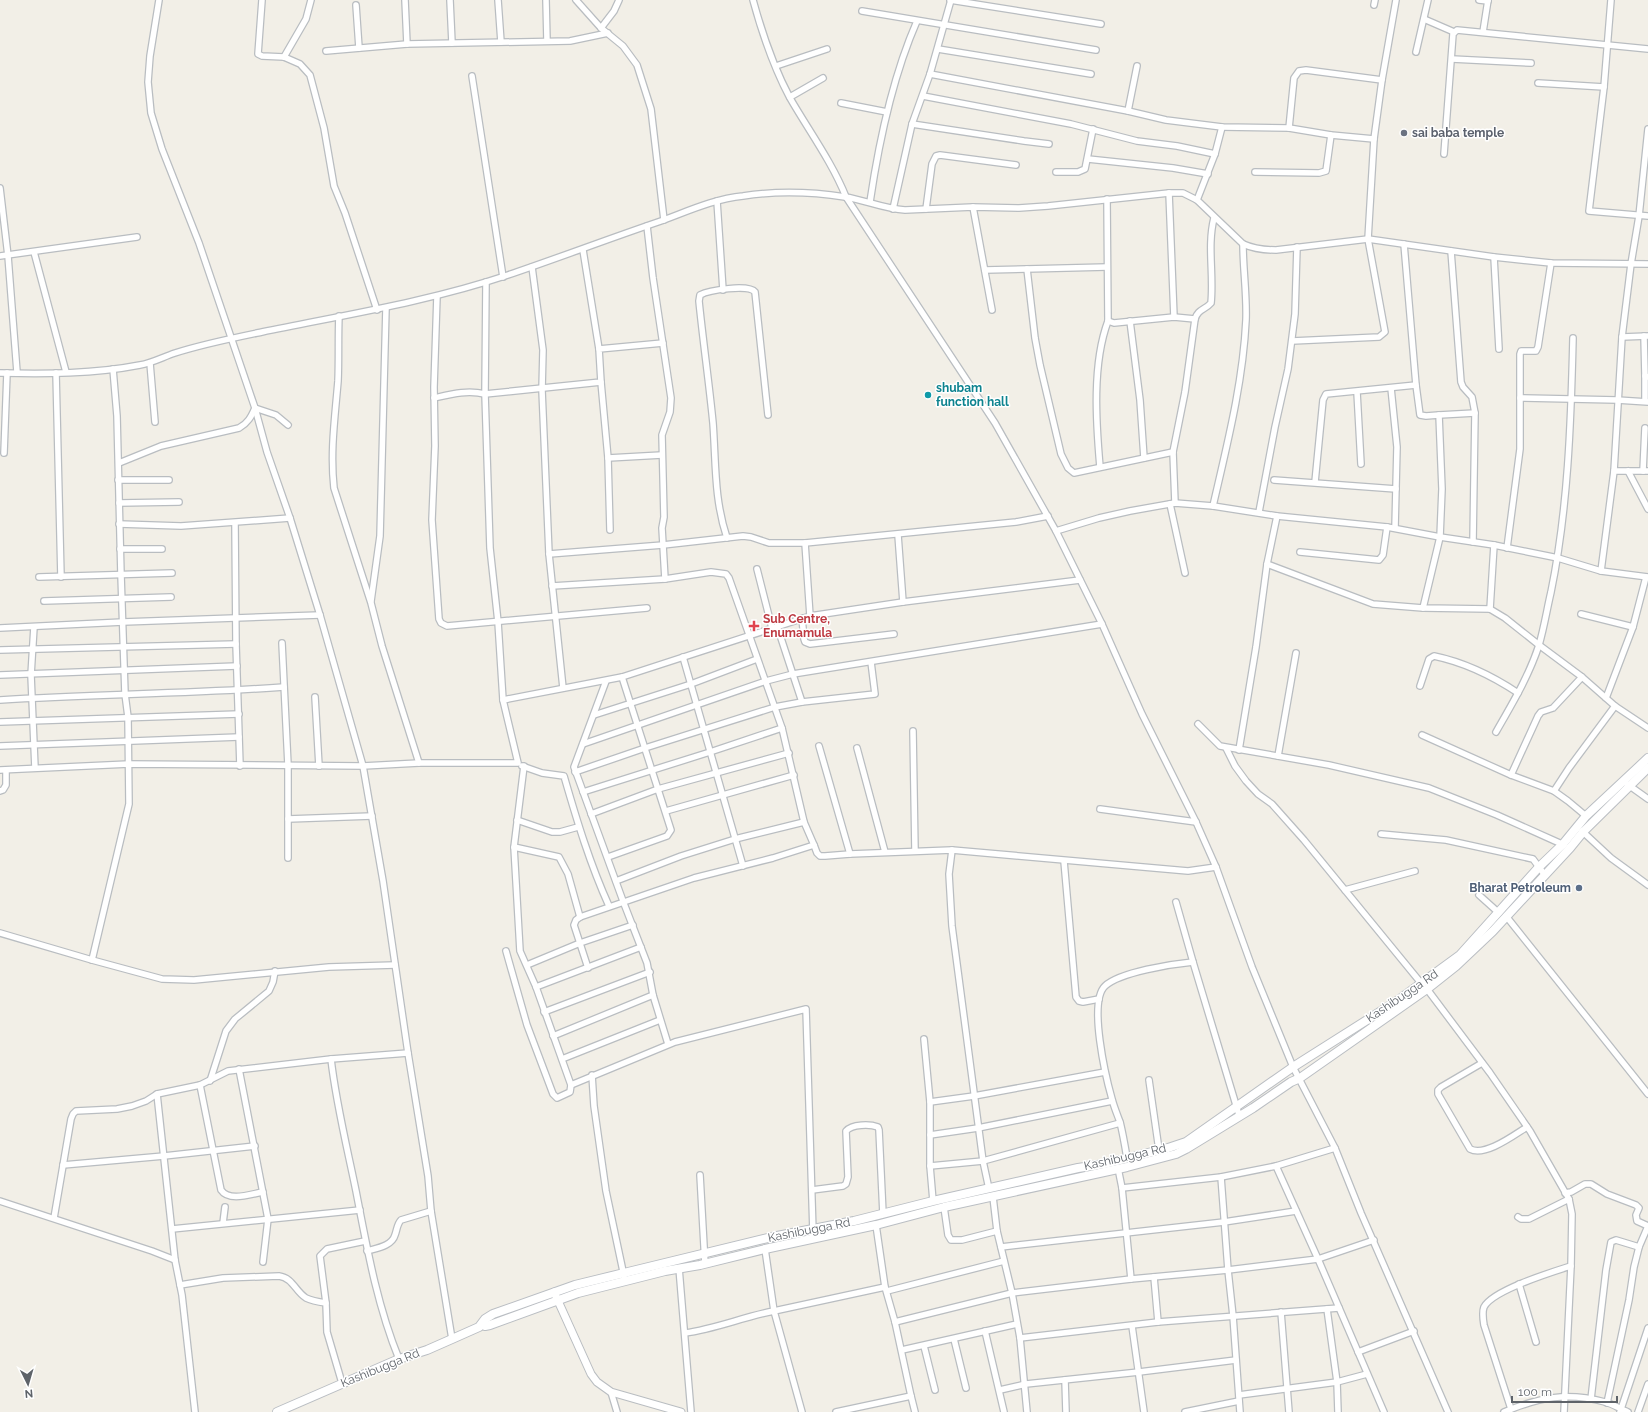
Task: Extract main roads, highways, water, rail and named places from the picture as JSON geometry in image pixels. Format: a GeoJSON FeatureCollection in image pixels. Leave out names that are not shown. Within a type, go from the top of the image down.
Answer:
{"type":"FeatureCollection","features":[{"type":"Feature","properties":{"kind":"main road","name":"Kashibugga Rd"},"geometry":{"type":"LineString","coordinates":[[1580,829],[1586,816],[1648,758]]}},
{"type":"Feature","properties":{"kind":"main road","name":"Kashibugga Rd"},"geometry":{"type":"LineString","coordinates":[[482,1325],[485,1319],[492,1314],[554,1292],[576,1289],[624,1277],[704,1254],[772,1237],[813,1230],[933,1201],[991,1193],[1118,1168],[1176,1154],[1197,1143],[1293,1067],[1397,1001],[1456,966],[1580,829],[1630,787],[1648,768]]}},
{"type":"Feature","properties":{"kind":"main road","name":"Kashibugga Rd"},"geometry":{"type":"LineString","coordinates":[[624,1277],[705,1264],[765,1249],[876,1225],[1078,1168],[1127,1158],[1186,1142],[1238,1111],[1253,1108],[1291,1082],[1300,1078],[1424,986]]}},
{"type":"Feature","properties":{"kind":"main road","name":"Kashibugga Rd"},"geometry":{"type":"LineString","coordinates":[[277,1412],[399,1359],[428,1350],[482,1325],[490,1325],[559,1300],[576,1289]]}},
{"type":"Feature","properties":{"kind":"place","name":"sai baba temple"},"geometry":{"type":"Point","coordinates":[1404,133]}},
{"type":"Feature","properties":{"kind":"place","name":"shubam function hall"},"geometry":{"type":"Point","coordinates":[928,395]}},
{"type":"Feature","properties":{"kind":"place","name":"Sub Centre, Enumamula"},"geometry":{"type":"Point","coordinates":[754,626]}},
{"type":"Feature","properties":{"kind":"place","name":"Bharat Petroleum"},"geometry":{"type":"Point","coordinates":[1579,888]}}]}
